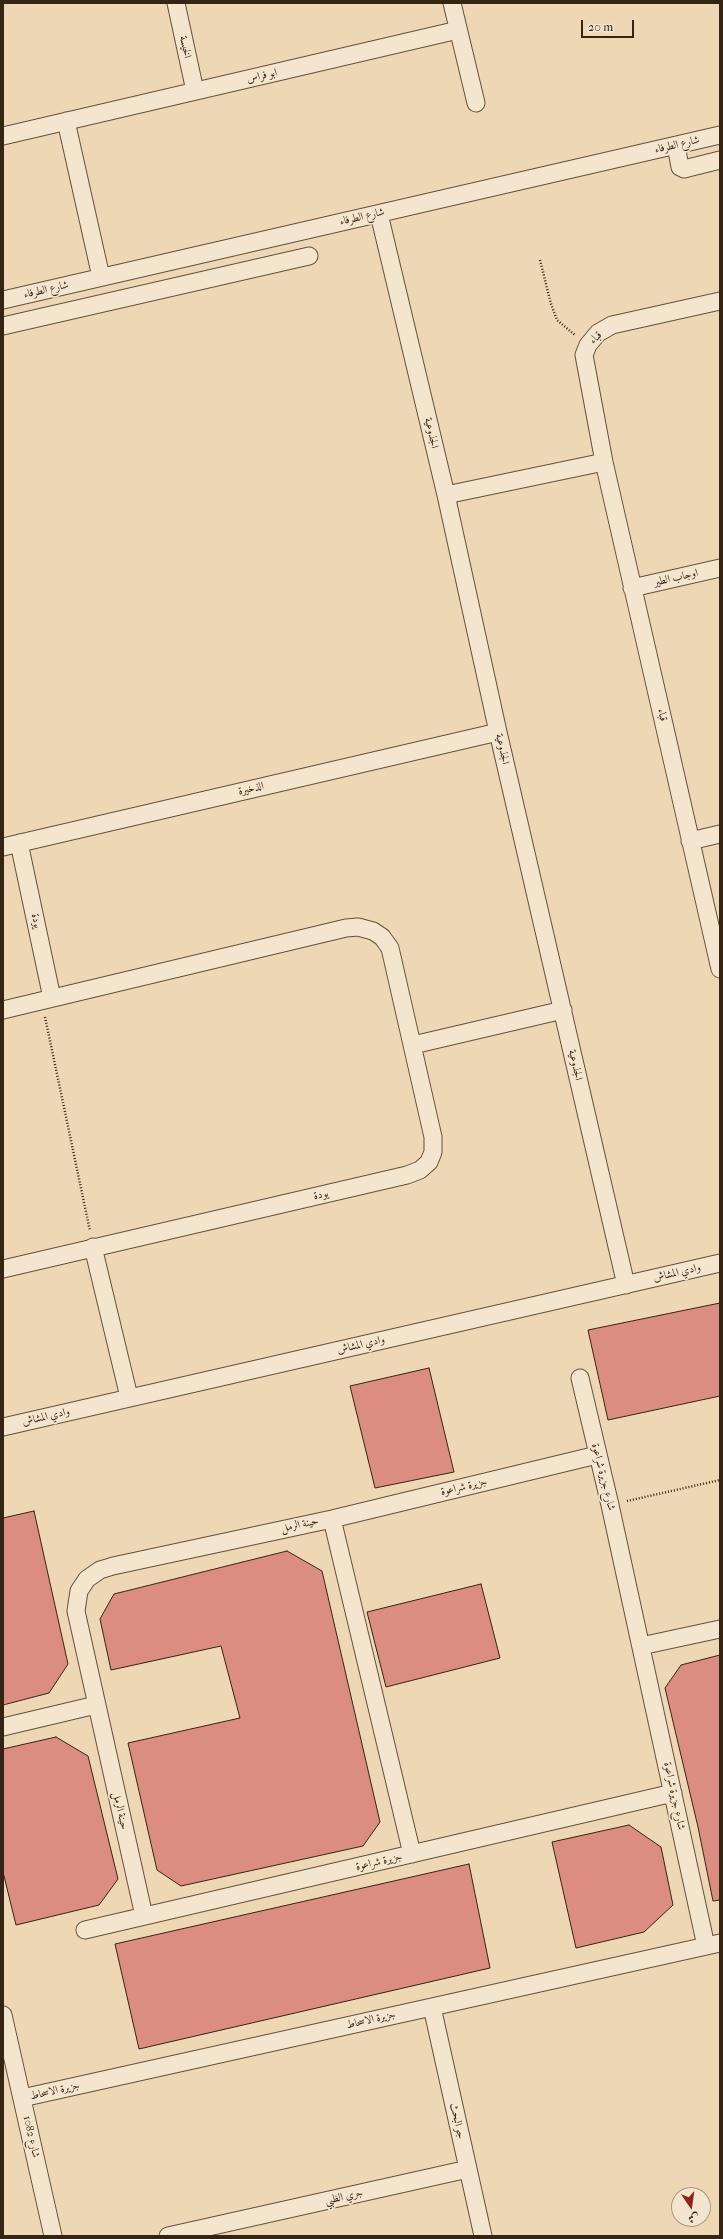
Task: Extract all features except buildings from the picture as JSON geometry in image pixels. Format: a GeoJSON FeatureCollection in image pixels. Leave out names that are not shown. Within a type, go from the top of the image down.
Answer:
{"type":"FeatureCollection","features":[{"type":"Feature","properties":{"kind":"street","name":"الخيسة"},"geometry":{"type":"LineString","coordinates":[[176,3],[195,91]]}},
{"type":"Feature","properties":{"kind":"street"},"geometry":{"type":"LineString","coordinates":[[452,3],[476,103]]}},
{"type":"Feature","properties":{"kind":"street","name":"ابو فراس"},"geometry":{"type":"LineString","coordinates":[[3,136],[458,30]]}},
{"type":"Feature","properties":{"kind":"street"},"geometry":{"type":"LineString","coordinates":[[66,121],[101,277]]}},
{"type":"Feature","properties":{"kind":"street","name":"شارع الطرفاء"},"geometry":{"type":"LineString","coordinates":[[3,300],[720,135]]}},
{"type":"Feature","properties":{"kind":"street"},"geometry":{"type":"LineString","coordinates":[[676,145],[680,167],[684,169],[720,160]]}},
{"type":"Feature","properties":{"kind":"street","name":"الجذوعية"},"geometry":{"type":"LineString","coordinates":[[379,214],[446,495],[498,732],[626,1285]]}},
{"type":"Feature","properties":{"kind":"street"},"geometry":{"type":"LineString","coordinates":[[3,326],[309,256]]}},
{"type":"Feature","properties":{"kind":"street","name":"قباء"},"geometry":{"type":"LineString","coordinates":[[720,301],[612,325],[598,333],[588,345],[584,355],[584,366],[604,462],[720,969]]}},
{"type":"Feature","properties":{"kind":"street"},"geometry":{"type":"LineString","coordinates":[[446,495],[604,462]]}},
{"type":"Feature","properties":{"kind":"street","name":"اوجاب الطير"},"geometry":{"type":"LineString","coordinates":[[632,588],[720,568]]}},
{"type":"Feature","properties":{"kind":"street","name":"الذخيرة"},"geometry":{"type":"LineString","coordinates":[[11,845],[498,732]]}},
{"type":"Feature","properties":{"kind":"street"},"geometry":{"type":"LineString","coordinates":[[690,841],[720,834]]}},
{"type":"Feature","properties":{"kind":"street","name":"يودة"},"geometry":{"type":"LineString","coordinates":[[11,845],[47,1000]]}},
{"type":"Feature","properties":{"kind":"street","name":"يودة"},"geometry":{"type":"LineString","coordinates":[[3,1010],[358,927],[373,930],[382,937],[390,948],[433,1137],[433,1152],[429,1162],[420,1170],[407,1175],[3,1269]]}},
{"type":"Feature","properties":{"kind":"street"},"geometry":{"type":"LineString","coordinates":[[413,1045],[562,1010]]}},
{"type":"Feature","properties":{"kind":"street"},"geometry":{"type":"LineString","coordinates":[[93,1247],[129,1397]]}},
{"type":"Feature","properties":{"kind":"street","name":"وادي المشاش"},"geometry":{"type":"LineString","coordinates":[[3,1427],[720,1263]]}},
{"type":"Feature","properties":{"kind":"street","name":"شارع جزيرة شراعوة"},"geometry":{"type":"LineString","coordinates":[[580,1378],[610,1505],[673,1793],[713,1945]]}},
{"type":"Feature","properties":{"kind":"street","name":"جزيرة شراعوة"},"geometry":{"type":"LineString","coordinates":[[332,1519],[597,1455]]}},
{"type":"Feature","properties":{"kind":"street","name":"حينة الرمل"},"geometry":{"type":"LineString","coordinates":[[144,1916],[76,1611],[79,1591],[91,1575],[113,1566],[332,1519],[412,1854]]}},
{"type":"Feature","properties":{"kind":"street"},"geometry":{"type":"LineString","coordinates":[[641,1646],[720,1629]]}},
{"type":"Feature","properties":{"kind":"street"},"geometry":{"type":"LineString","coordinates":[[3,1727],[96,1705]]}},
{"type":"Feature","properties":{"kind":"street","name":"جزيرة شراعوة"},"geometry":{"type":"LineString","coordinates":[[85,1930],[673,1793]]}},
{"type":"Feature","properties":{"kind":"street","name":"جزيرة الاسحاط"},"geometry":{"type":"LineString","coordinates":[[22,2098],[713,1945]]}},
{"type":"Feature","properties":{"kind":"street","name":"جو البحث"},"geometry":{"type":"LineString","coordinates":[[432,2007],[483,2236]]}},
{"type":"Feature","properties":{"kind":"street","name":"شارع 1082"},"geometry":{"type":"LineString","coordinates":[[3,2015],[53,2236]]}},
{"type":"Feature","properties":{"kind":"street","name":"جري الظبي"},"geometry":{"type":"LineString","coordinates":[[168,2236],[221,2230],[468,2169]]}},
{"type":"Feature","properties":{"kind":"path"},"geometry":{"type":"LineString","coordinates":[[540,260],[551,304],[557,320],[588,345]]}},
{"type":"Feature","properties":{"kind":"path"},"geometry":{"type":"LineString","coordinates":[[47,1000],[93,1247]]}},
{"type":"Feature","properties":{"kind":"path"},"geometry":{"type":"LineString","coordinates":[[610,1505],[720,1480]]}}]}
